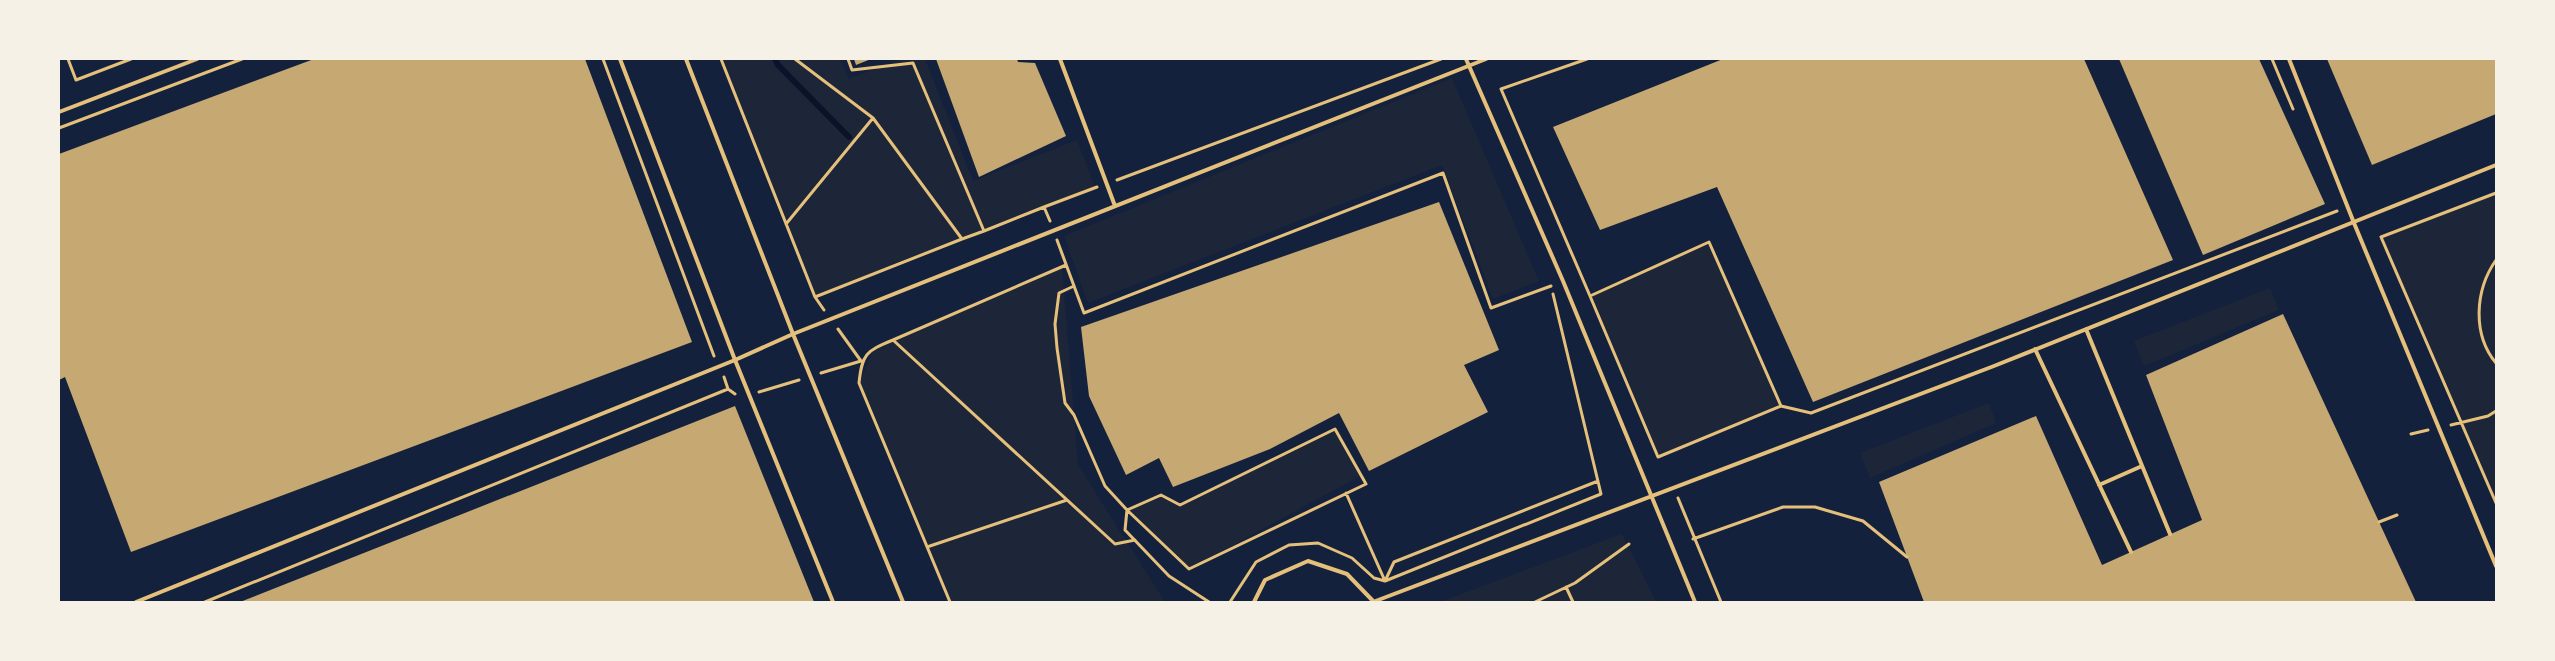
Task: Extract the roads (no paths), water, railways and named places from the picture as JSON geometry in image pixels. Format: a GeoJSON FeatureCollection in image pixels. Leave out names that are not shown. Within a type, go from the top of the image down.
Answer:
{"type":"FeatureCollection","features":[{"type":"Feature","properties":{"kind":"lane"},"geometry":{"type":"LineString","coordinates":[[59,112],[197,59]]}},
{"type":"Feature","properties":{"kind":"lane"},"geometry":{"type":"LineString","coordinates":[[620,59],[735,360],[833,602]]}},
{"type":"Feature","properties":{"kind":"lane"},"geometry":{"type":"LineString","coordinates":[[686,59],[793,334],[903,602]]}},
{"type":"Feature","properties":{"kind":"lane"},"geometry":{"type":"LineString","coordinates":[[1060,59],[1115,206]]}},
{"type":"Feature","properties":{"kind":"lane"},"geometry":{"type":"LineString","coordinates":[[1466,59],[1562,281],[1695,602]]}},
{"type":"Feature","properties":{"kind":"lane"},"geometry":{"type":"LineString","coordinates":[[136,602],[735,360],[793,334],[1486,59]]}},
{"type":"Feature","properties":{"kind":"lane"},"geometry":{"type":"LineString","coordinates":[[2289,59],[2354,223],[2496,566]]}},
{"type":"Feature","properties":{"kind":"lane"},"geometry":{"type":"LineString","coordinates":[[1254,602],[1265,580],[1308,562],[1347,574],[1373,602],[2035,349],[2496,165]]}},
{"type":"Feature","properties":{"kind":"lane"},"geometry":{"type":"LineString","coordinates":[[2086,328],[2170,534]]}},
{"type":"Feature","properties":{"kind":"lane"},"geometry":{"type":"LineString","coordinates":[[2035,349],[2130,552]]}},
{"type":"Feature","properties":{"kind":"lane"},"geometry":{"type":"LineString","coordinates":[[2099,485],[2142,466]]}},
{"type":"Feature","properties":{"kind":"waterway"},"geometry":{"type":"LineString","coordinates":[[775,59],[778,65],[849,137]]}}]}
